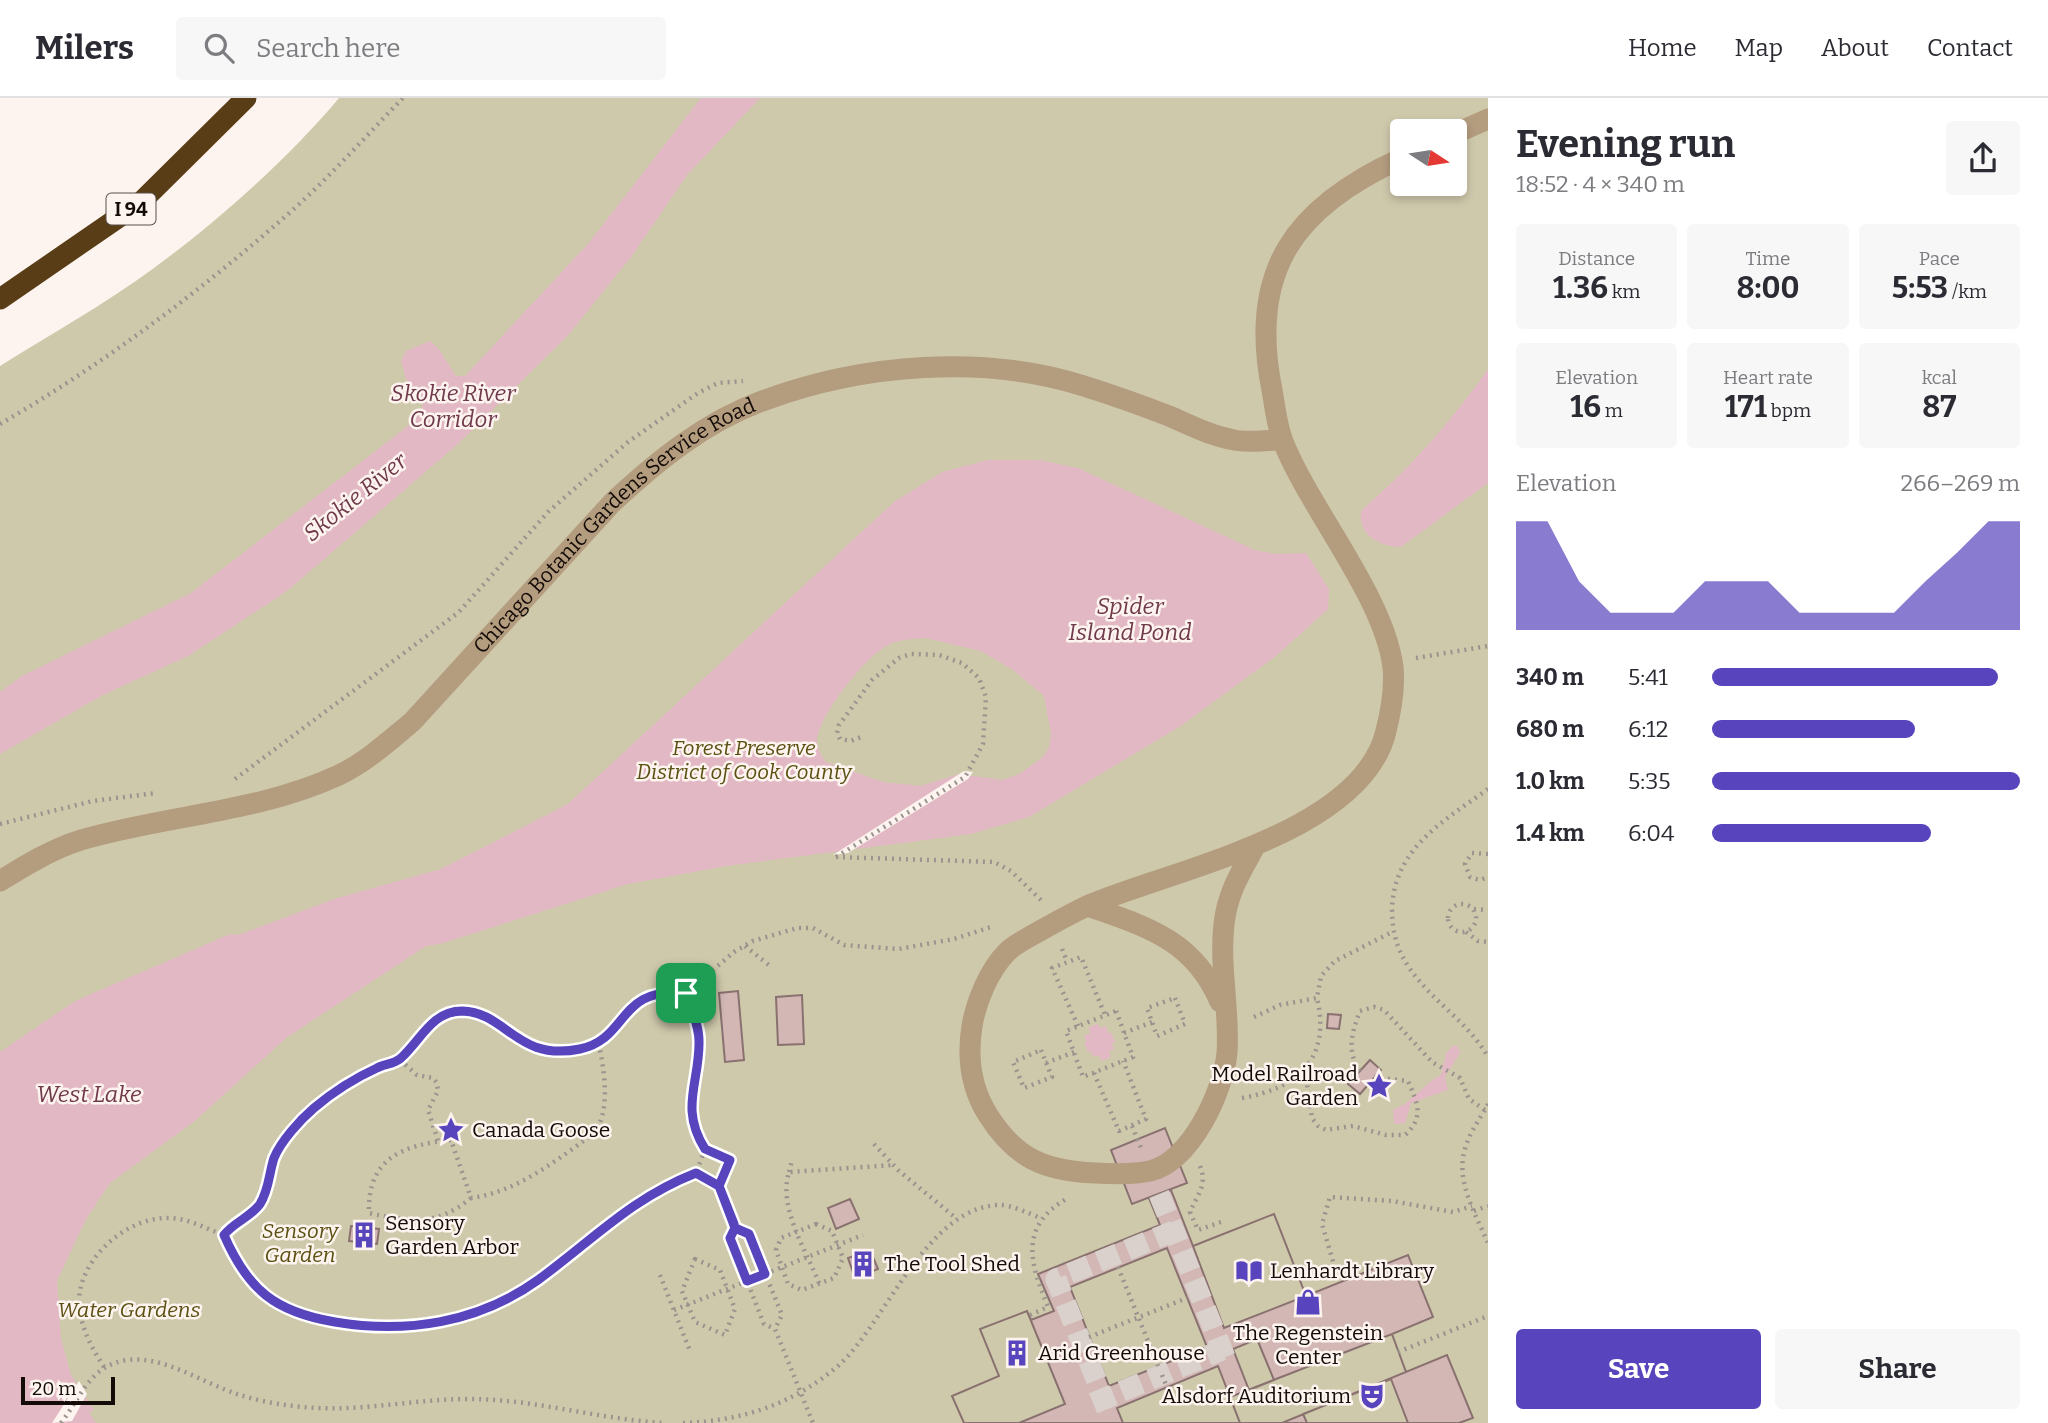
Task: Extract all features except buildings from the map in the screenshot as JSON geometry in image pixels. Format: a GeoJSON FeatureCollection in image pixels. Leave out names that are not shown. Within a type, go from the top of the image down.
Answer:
{"type":"FeatureCollection","features":[{"type":"Feature","properties":{"kind":"highway","name":"I 94"},"geometry":{"type":"LineString","coordinates":[[0,299],[141,202],[246,98]]}},
{"type":"Feature","properties":{"kind":"lane"},"geometry":{"type":"LineString","coordinates":[[1467,129],[1488,120]]}},
{"type":"Feature","properties":{"kind":"lane"},"geometry":{"type":"LineString","coordinates":[[1254,848],[1231,888],[1224,925],[1227,1051],[1222,1085],[1194,1134],[1169,1163],[1151,1171],[1110,1174],[1057,1170],[1025,1157],[999,1133],[981,1104],[971,1074],[970,1039],[975,1011],[987,981],[1007,951],[1088,906],[1254,848],[1352,789],[1385,737],[1393,666],[1383,628],[1281,440],[1266,359],[1263,324],[1267,295],[1279,262],[1308,221],[1336,195],[1390,165]]}},
{"type":"Feature","properties":{"kind":"lane","name":"Chicago Botanic Gardens Service Road"},"geometry":{"type":"LineString","coordinates":[[0,881],[37,858],[78,841],[252,805],[341,774],[380,749],[412,722],[612,503],[642,475],[705,429],[763,400],[839,380],[893,371],[943,368],[1022,371],[1083,386],[1235,441],[1281,440]]}},
{"type":"Feature","properties":{"kind":"lane"},"geometry":{"type":"LineString","coordinates":[[1088,906],[1138,924],[1175,942],[1210,977],[1225,1014]]}},
{"type":"Feature","properties":{"kind":"path"},"geometry":{"type":"LineString","coordinates":[[0,424],[133,338],[206,281],[288,214],[403,98]]}},
{"type":"Feature","properties":{"kind":"path"},"geometry":{"type":"LineString","coordinates":[[232,781],[459,612],[569,491],[663,415],[698,393],[727,380],[736,379],[750,384],[763,400]]}},
{"type":"Feature","properties":{"kind":"path"},"geometry":{"type":"LineString","coordinates":[[1393,666],[1408,659],[1488,646]]}},
{"type":"Feature","properties":{"kind":"path"},"geometry":{"type":"LineString","coordinates":[[861,737],[845,741],[837,733],[844,717],[872,680],[899,658],[922,653],[939,655],[962,663],[979,678],[987,707],[980,754],[965,777],[836,857],[994,862],[1011,870],[1043,901],[1052,924]]}},
{"type":"Feature","properties":{"kind":"path"},"geometry":{"type":"LineString","coordinates":[[1488,789],[1435,827],[1411,851],[1398,873],[1392,899],[1392,932],[1410,970],[1479,1041],[1488,1057]]}},
{"type":"Feature","properties":{"kind":"path"},"geometry":{"type":"LineString","coordinates":[[0,824],[93,800],[164,793]]}},
{"type":"Feature","properties":{"kind":"path"},"geometry":{"type":"LineString","coordinates":[[1488,854],[1472,853],[1465,864],[1470,877],[1480,880],[1488,877]]}},
{"type":"Feature","properties":{"kind":"path"},"geometry":{"type":"LineString","coordinates":[[1034,906],[1055,896]]}},
{"type":"Feature","properties":{"kind":"path"},"geometry":{"type":"LineString","coordinates":[[1488,910],[1473,909],[1462,903],[1453,906],[1448,914],[1452,928],[1466,932],[1478,941],[1488,942]]}},
{"type":"Feature","properties":{"kind":"path"},"geometry":{"type":"LineString","coordinates":[[1466,932],[1476,922],[1473,909]]}},
{"type":"Feature","properties":{"kind":"path"},"geometry":{"type":"LineString","coordinates":[[224,1235],[258,1207],[274,1158],[311,1111],[356,1079],[400,1060],[433,1022],[447,1013],[461,1011],[485,1018],[531,1047],[566,1052],[599,1044],[629,1010],[646,996],[668,991],[686,993],[745,946],[806,926],[844,945],[899,950],[954,939],[1001,923]]}},
{"type":"Feature","properties":{"kind":"path"},"geometry":{"type":"LineString","coordinates":[[1239,1099],[1272,1090],[1301,1073],[1320,1044],[1322,1017],[1317,998],[1321,976],[1335,961],[1392,932]]}},
{"type":"Feature","properties":{"kind":"path"},"geometry":{"type":"LineString","coordinates":[[745,946],[770,966]]}},
{"type":"Feature","properties":{"kind":"path"},"geometry":{"type":"LineString","coordinates":[[1078,1026],[1052,968],[1066,959],[1082,957],[1105,1015]]}},
{"type":"Feature","properties":{"kind":"path"},"geometry":{"type":"LineString","coordinates":[[104,1367],[89,1344],[80,1312],[79,1296],[88,1271],[109,1242],[128,1228],[160,1218],[193,1222],[224,1235],[239,1269],[266,1294],[296,1313],[374,1327],[421,1326],[456,1319],[505,1300],[544,1275],[630,1206],[696,1173],[705,1149],[692,1110],[691,1090],[699,1042],[686,993]]}},
{"type":"Feature","properties":{"kind":"path"},"geometry":{"type":"LineString","coordinates":[[1175,998],[1185,1024],[1157,1036],[1152,1022],[1147,1008],[1175,998]]}},
{"type":"Feature","properties":{"kind":"path"},"geometry":{"type":"LineString","coordinates":[[1248,1019],[1280,1005],[1317,998]]}},
{"type":"Feature","properties":{"kind":"path"},"geometry":{"type":"LineString","coordinates":[[1360,1071],[1353,1062],[1352,1032],[1360,1011],[1374,1007],[1389,1015],[1440,1067],[1460,1078],[1469,1099],[1487,1107],[1464,1149],[1462,1167],[1473,1208],[1488,1243]]}},
{"type":"Feature","properties":{"kind":"path"},"geometry":{"type":"LineString","coordinates":[[1116,1011],[1133,1058],[1083,1077],[1066,1031],[1105,1015],[1116,1011]]}},
{"type":"Feature","properties":{"kind":"path"},"geometry":{"type":"LineString","coordinates":[[1124,1033],[1152,1022]]}},
{"type":"Feature","properties":{"kind":"path"},"geometry":{"type":"LineString","coordinates":[[471,1198],[451,1140],[439,1141],[407,1149],[386,1161],[371,1185],[369,1213],[396,1219],[438,1219],[471,1198],[490,1195],[511,1187],[542,1170],[598,1129],[604,1109],[599,1044]]}},
{"type":"Feature","properties":{"kind":"path"},"geometry":{"type":"LineString","coordinates":[[1041,1050],[1046,1063],[1052,1077],[1024,1088],[1013,1062],[1041,1050]]}},
{"type":"Feature","properties":{"kind":"path"},"geometry":{"type":"LineString","coordinates":[[1046,1063],[1074,1052]]}},
{"type":"Feature","properties":{"kind":"path"},"geometry":{"type":"LineString","coordinates":[[400,1060],[417,1075],[433,1078],[437,1083],[438,1091],[428,1110],[439,1141]]}},
{"type":"Feature","properties":{"kind":"path"},"geometry":{"type":"LineString","coordinates":[[1094,1073],[1119,1132],[1146,1119],[1124,1061]]}},
{"type":"Feature","properties":{"kind":"path"},"geometry":{"type":"LineString","coordinates":[[1301,1073],[1307,1084],[1312,1118],[1326,1130],[1353,1126],[1395,1137],[1405,1135],[1418,1118],[1417,1102],[1408,1081],[1402,1078],[1374,1077]]}},
{"type":"Feature","properties":{"kind":"path"},"geometry":{"type":"LineString","coordinates":[[1235,1106],[1242,1090]]}},
{"type":"Feature","properties":{"kind":"path"},"geometry":{"type":"LineString","coordinates":[[874,1144],[894,1165],[957,1219]]}},
{"type":"Feature","properties":{"kind":"path"},"geometry":{"type":"LineString","coordinates":[[705,1149],[730,1160],[719,1186]]}},
{"type":"Feature","properties":{"kind":"path"},"geometry":{"type":"LineString","coordinates":[[1190,1166],[1198,1159],[1205,1177],[1190,1212],[1198,1230],[1224,1221]]}},
{"type":"Feature","properties":{"kind":"path"},"geometry":{"type":"LineString","coordinates":[[793,1160],[786,1185],[787,1203],[818,1283]]}},
{"type":"Feature","properties":{"kind":"path"},"geometry":{"type":"LineString","coordinates":[[789,1172],[894,1165]]}},
{"type":"Feature","properties":{"kind":"path"},"geometry":{"type":"LineString","coordinates":[[696,1173],[719,1186],[735,1228],[749,1234],[782,1315],[775,1329]]}},
{"type":"Feature","properties":{"kind":"path"},"geometry":{"type":"LineString","coordinates":[[1030,1315],[1048,1307],[1033,1270],[1032,1253],[1041,1218],[1069,1197]]}},
{"type":"Feature","properties":{"kind":"path"},"geometry":{"type":"LineString","coordinates":[[1335,1269],[1322,1224],[1330,1197],[1402,1202],[1453,1212],[1488,1206]]}},
{"type":"Feature","properties":{"kind":"path"},"geometry":{"type":"LineString","coordinates":[[683,1423],[752,1413],[801,1393],[857,1347],[914,1265],[957,1219],[1001,1205],[1041,1218]]}},
{"type":"Feature","properties":{"kind":"path"},"geometry":{"type":"LineString","coordinates":[[816,1224],[832,1231],[837,1245],[843,1258],[834,1278],[802,1290],[788,1284],[776,1250],[781,1238],[816,1224]]}},
{"type":"Feature","properties":{"kind":"path"},"geometry":{"type":"LineString","coordinates":[[735,1228],[730,1238],[764,1324],[775,1329],[813,1423]]}},
{"type":"Feature","properties":{"kind":"path"},"geometry":{"type":"LineString","coordinates":[[674,1310],[863,1235]]}},
{"type":"Feature","properties":{"kind":"path"},"geometry":{"type":"LineString","coordinates":[[695,1259],[719,1270],[735,1309],[724,1335],[695,1322],[688,1305],[682,1291],[695,1259]]}},
{"type":"Feature","properties":{"kind":"path"},"geometry":{"type":"LineString","coordinates":[[1118,1267],[1158,1366]]}},
{"type":"Feature","properties":{"kind":"path"},"geometry":{"type":"LineString","coordinates":[[660,1275],[690,1351]]}},
{"type":"Feature","properties":{"kind":"path"},"geometry":{"type":"LineString","coordinates":[[1089,1336],[1187,1297]]}},
{"type":"Feature","properties":{"kind":"path"},"geometry":{"type":"LineString","coordinates":[[1398,1353],[1488,1316]]}},
{"type":"Feature","properties":{"kind":"path"},"geometry":{"type":"LineString","coordinates":[[61,1423],[84,1384],[104,1367],[129,1360],[145,1360],[239,1395],[316,1408],[346,1410],[468,1399],[524,1402],[612,1419],[663,1423]]}},
{"type":"Feature","properties":{"kind":"path"},"geometry":{"type":"LineString","coordinates":[[1162,1375],[1167,1387]]}},
{"type":"Feature","properties":{"kind":"green space","name":"Forest Preserve District of Cook County"},"geometry":{"type":"Polygon","coordinates":[[[339,98],[1488,98],[1488,1423],[0,1423],[0,366],[154,268],[227,210],[298,144],[339,98]]]}},
{"type":"Feature","properties":{"kind":"water","name":"Skokie River Corridor"},"geometry":{"type":"Polygon","coordinates":[[[701,98],[760,98],[687,175],[631,257],[569,334],[459,443],[287,591],[188,656],[101,696],[0,754],[0,692],[22,676],[191,593],[408,426],[421,411],[423,403],[406,379],[401,361],[406,351],[430,341],[438,348],[456,376],[465,376],[587,245],[701,98]]]}},
{"type":"Feature","properties":{"kind":"water"},"geometry":{"type":"Polygon","coordinates":[[[1488,369],[1488,483],[1401,547],[1378,542],[1363,527],[1361,511],[1429,444],[1488,369]]]}},
{"type":"Feature","properties":{"kind":"water","name":"Spider Island Pond"},"geometry":{"type":"Polygon","coordinates":[[[988,460],[1039,460],[1078,468],[1255,550],[1275,554],[1306,553],[1329,589],[1328,609],[1276,656],[1179,727],[1029,817],[971,834],[726,866],[628,884],[440,944],[426,946],[286,1038],[196,1120],[110,1183],[86,1219],[57,1281],[61,1339],[71,1375],[94,1410],[89,1413],[96,1423],[0,1423],[0,1052],[75,1001],[230,934],[238,935],[334,899],[441,869],[568,804],[894,502],[942,472],[988,460]],[[926,638],[900,641],[885,647],[854,676],[825,718],[817,742],[826,762],[883,782],[921,786],[959,774],[1003,780],[1021,773],[1042,758],[1049,748],[1051,734],[1044,696],[1013,670],[981,651],[926,638]]]}},
{"type":"Feature","properties":{"kind":"water"},"geometry":{"type":"Polygon","coordinates":[[[1098,1024],[1100,1028],[1106,1026],[1115,1042],[1112,1043],[1114,1049],[1109,1051],[1111,1057],[1102,1061],[1099,1055],[1093,1057],[1091,1051],[1088,1052],[1084,1043],[1087,1041],[1084,1036],[1090,1033],[1089,1027],[1098,1024]]]}},
{"type":"Feature","properties":{"kind":"water"},"geometry":{"type":"Polygon","coordinates":[[[1452,1046],[1457,1046],[1460,1053],[1445,1077],[1448,1090],[1411,1103],[1405,1123],[1394,1124],[1393,1110],[1441,1075],[1446,1054],[1452,1046]]]}},
{"type":"Feature","properties":{"kind":"pier"},"geometry":{"type":"Polygon","coordinates":[[[964,771],[973,772],[968,779],[848,853],[833,855],[964,771]]]}},
{"type":"Feature","properties":{"kind":"pier"},"geometry":{"type":"Polygon","coordinates":[[[79,1381],[87,1394],[72,1421],[52,1423],[79,1381]]]}},
{"type":"Feature","properties":{"kind":"tunnel"},"geometry":{"type":"LineString","coordinates":[[1159,1194],[1227,1362]]}},
{"type":"Feature","properties":{"kind":"tunnel"},"geometry":{"type":"LineString","coordinates":[[1108,1409],[1056,1279],[1174,1231]]}},
{"type":"Feature","properties":{"kind":"tunnel"},"geometry":{"type":"LineString","coordinates":[[1093,1403],[1222,1350]]}},
{"type":"Feature","properties":{"kind":"place","name":"Model Railroad Garden"},"geometry":{"type":"Point","coordinates":[1379,1086]}},
{"type":"Feature","properties":{"kind":"place","name":"Canada Goose"},"geometry":{"type":"Point","coordinates":[451,1130]}},
{"type":"Feature","properties":{"kind":"place","name":"Sensory Garden Arbor"},"geometry":{"type":"Point","coordinates":[364,1235]}},
{"type":"Feature","properties":{"kind":"place","name":"The Tool Shed"},"geometry":{"type":"Point","coordinates":[863,1264]}},
{"type":"Feature","properties":{"kind":"place","name":"Lenhardt Library"},"geometry":{"type":"Point","coordinates":[1249,1271]}},
{"type":"Feature","properties":{"kind":"place","name":"The Regenstein Center"},"geometry":{"type":"Point","coordinates":[1308,1302]}},
{"type":"Feature","properties":{"kind":"place","name":"Arid Greenhouse"},"geometry":{"type":"Point","coordinates":[1017,1353]}},
{"type":"Feature","properties":{"kind":"place","name":"Alsdorf Auditorium"},"geometry":{"type":"Point","coordinates":[1372,1396]}},
{"type":"Feature","properties":{"kind":"route"},"geometry":{"type":"LineString","coordinates":[[686,993],[668,991],[646,996],[622,1017],[599,1044],[566,1052],[531,1047],[472,1012],[447,1013],[433,1022],[400,1060],[378,1067],[329,1096],[311,1111],[285,1141],[274,1158],[258,1207],[224,1235],[239,1269],[282,1306],[322,1320],[395,1328],[456,1319],[505,1300],[535,1282],[612,1218],[655,1192],[696,1173],[719,1186],[735,1228],[749,1234],[765,1274],[747,1281],[730,1238],[735,1228],[734,1224],[719,1186],[730,1160],[705,1149],[695,1126],[691,1090],[699,1042],[697,1025],[686,993]]}},
{"type":"Feature","properties":{"kind":"water label","name":"Skokie River"},"geometry":{"type":"Point","coordinates":[355,497]}},
{"type":"Feature","properties":{"kind":"water label","name":"West Lake"},"geometry":{"type":"Point","coordinates":[89,1094]}},
{"type":"Feature","properties":{"kind":"park label","name":"Sensory Garden"},"geometry":{"type":"Point","coordinates":[300,1243]}},
{"type":"Feature","properties":{"kind":"park label","name":"Water Gardens"},"geometry":{"type":"Point","coordinates":[129,1310]}}]}
